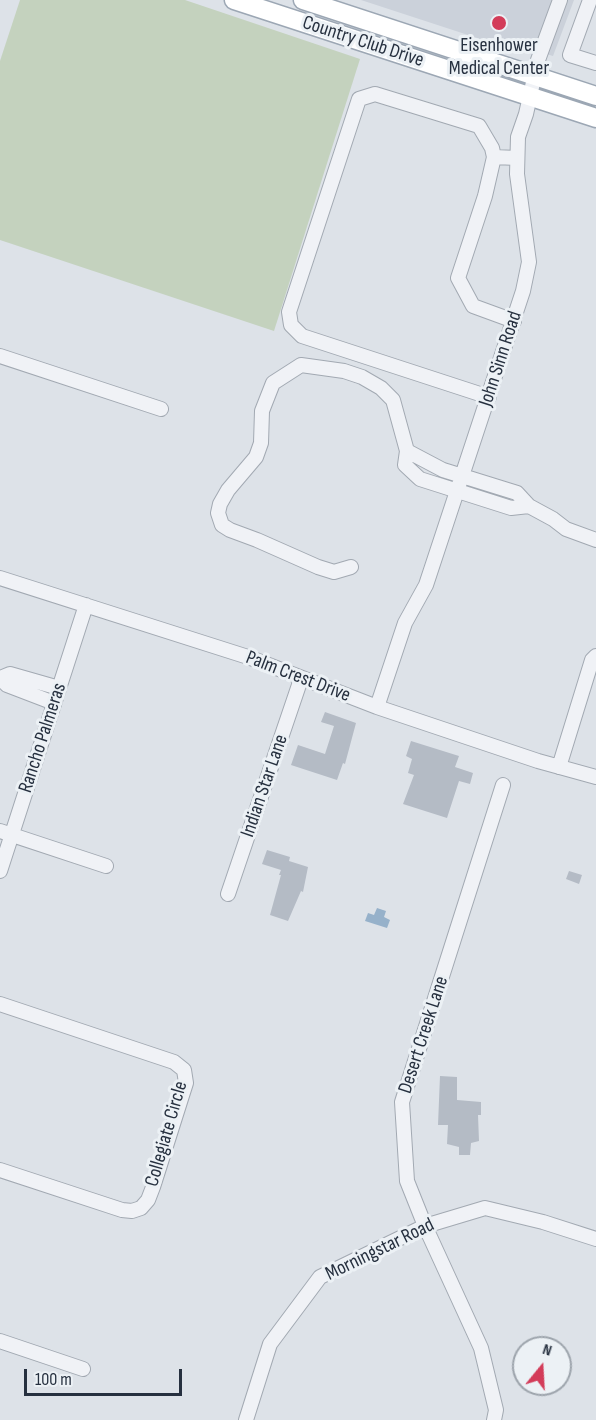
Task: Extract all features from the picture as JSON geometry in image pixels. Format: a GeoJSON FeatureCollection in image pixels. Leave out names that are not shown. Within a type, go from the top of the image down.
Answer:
{"type":"FeatureCollection","features":[{"type":"Feature","properties":{"kind":"main road","name":"Country Club Drive"},"geometry":{"type":"LineString","coordinates":[[234,0],[596,118]]}},
{"type":"Feature","properties":{"kind":"main road","name":"Country Club Drive"},"geometry":{"type":"LineString","coordinates":[[303,0],[596,96]]}},
{"type":"Feature","properties":{"kind":"main road"},"geometry":{"type":"LineString","coordinates":[[266,11],[275,3],[344,13]]}},
{"type":"Feature","properties":{"kind":"street","name":"John Sinn Road"},"geometry":{"type":"LineString","coordinates":[[377,707],[405,623],[426,585],[523,291],[529,262],[517,174],[518,137],[538,60],[560,0]]}},
{"type":"Feature","properties":{"kind":"street"},"geometry":{"type":"LineString","coordinates":[[590,0],[570,55],[596,63]]}},
{"type":"Feature","properties":{"kind":"street"},"geometry":{"type":"LineString","coordinates":[[489,397],[302,336],[291,325],[289,312],[359,99],[375,94],[479,126],[492,148],[494,157],[485,196],[458,278],[473,306],[514,321]]}},
{"type":"Feature","properties":{"kind":"street"},"geometry":{"type":"LineString","coordinates":[[494,157],[517,158]]}},
{"type":"Feature","properties":{"kind":"street"},"geometry":{"type":"LineString","coordinates":[[0,356],[161,409]]}},
{"type":"Feature","properties":{"kind":"street"},"geometry":{"type":"LineString","coordinates":[[351,567],[334,572],[318,567],[230,530],[222,525],[218,513],[228,490],[256,457],[261,443],[262,411],[273,383],[301,364],[321,366],[362,377],[381,388],[393,400],[406,451],[405,465],[422,479],[511,508],[529,506]]}},
{"type":"Feature","properties":{"kind":"street"},"geometry":{"type":"LineString","coordinates":[[406,451],[443,470],[517,493],[529,506],[554,519],[566,529],[596,540]]}},
{"type":"Feature","properties":{"kind":"street"},"geometry":{"type":"LineString","coordinates":[[422,479],[430,463]]}},
{"type":"Feature","properties":{"kind":"street"},"geometry":{"type":"LineString","coordinates":[[500,505],[504,489]]}},
{"type":"Feature","properties":{"kind":"street","name":"Palm Crest Drive"},"geometry":{"type":"LineString","coordinates":[[0,578],[248,657],[377,707],[596,777]]}},
{"type":"Feature","properties":{"kind":"street","name":"Rancho Palmeras"},"geometry":{"type":"LineString","coordinates":[[0,871],[5,840],[54,704],[86,605]]}},
{"type":"Feature","properties":{"kind":"street"},"geometry":{"type":"LineString","coordinates":[[559,766],[592,660],[596,656]]}},
{"type":"Feature","properties":{"kind":"street"},"geometry":{"type":"LineString","coordinates":[[0,678],[10,674],[54,704]]}},
{"type":"Feature","properties":{"kind":"street","name":"Indian Star Lane"},"geometry":{"type":"LineString","coordinates":[[228,894],[301,678]]}},
{"type":"Feature","properties":{"kind":"street"},"geometry":{"type":"LineString","coordinates":[[23,684],[59,688]]}},
{"type":"Feature","properties":{"kind":"street","name":"Desert Creek Lane"},"geometry":{"type":"LineString","coordinates":[[494,1420],[496,1410],[481,1348],[424,1226],[406,1181],[402,1102],[502,785]]}},
{"type":"Feature","properties":{"kind":"street"},"geometry":{"type":"LineString","coordinates":[[5,840],[106,866]]}},
{"type":"Feature","properties":{"kind":"street","name":"Collegiate Circle"},"geometry":{"type":"LineString","coordinates":[[0,1004],[174,1062],[184,1070],[186,1083],[148,1200],[141,1208],[132,1211],[122,1210],[0,1170]]}},
{"type":"Feature","properties":{"kind":"street","name":"Morningstar Road"},"geometry":{"type":"LineString","coordinates":[[246,1420],[270,1344],[320,1277],[424,1226],[485,1208],[543,1222],[596,1239]]}},
{"type":"Feature","properties":{"kind":"street"},"geometry":{"type":"LineString","coordinates":[[0,1341],[83,1369]]}},
{"type":"Feature","properties":{"kind":"shaded area","name":"Eisenhower Medical Center"},"geometry":{"type":"Polygon","coordinates":[[[361,0],[574,0],[553,56],[523,47],[517,51],[361,0]]]}},
{"type":"Feature","properties":{"kind":"green space"},"geometry":{"type":"Polygon","coordinates":[[[20,0],[185,0],[360,59],[274,331],[0,240],[0,61],[20,0]]]}},
{"type":"Feature","properties":{"kind":"water"},"geometry":{"type":"Polygon","coordinates":[[[377,908],[386,911],[384,917],[390,920],[387,928],[365,921],[368,913],[374,915],[377,908]]]}},
{"type":"Feature","properties":{"kind":"building"},"geometry":{"type":"Polygon","coordinates":[[[325,712],[356,723],[345,764],[343,763],[337,780],[291,765],[298,745],[325,754],[334,726],[321,722],[325,712]]]}},
{"type":"Feature","properties":{"kind":"building"},"geometry":{"type":"Polygon","coordinates":[[[411,741],[459,756],[455,767],[473,773],[470,784],[459,781],[447,818],[403,804],[414,775],[408,773],[412,759],[406,756],[411,741]]]}},
{"type":"Feature","properties":{"kind":"building"},"geometry":{"type":"Polygon","coordinates":[[[267,850],[290,857],[289,861],[308,867],[303,892],[301,891],[288,921],[270,915],[281,870],[262,864],[267,850]]]}},
{"type":"Feature","properties":{"kind":"building"},"geometry":{"type":"Polygon","coordinates":[[[569,871],[582,875],[579,884],[566,879],[569,871]]]}},
{"type":"Feature","properties":{"kind":"building"},"geometry":{"type":"Polygon","coordinates":[[[440,1076],[457,1077],[457,1100],[481,1102],[481,1115],[478,1115],[479,1141],[471,1143],[470,1155],[459,1155],[459,1147],[447,1144],[448,1125],[438,1125],[440,1076]]]}},
{"type":"Feature","properties":{"kind":"place","name":"Eisenhower Medical Center"},"geometry":{"type":"Point","coordinates":[499,23]}}]}
